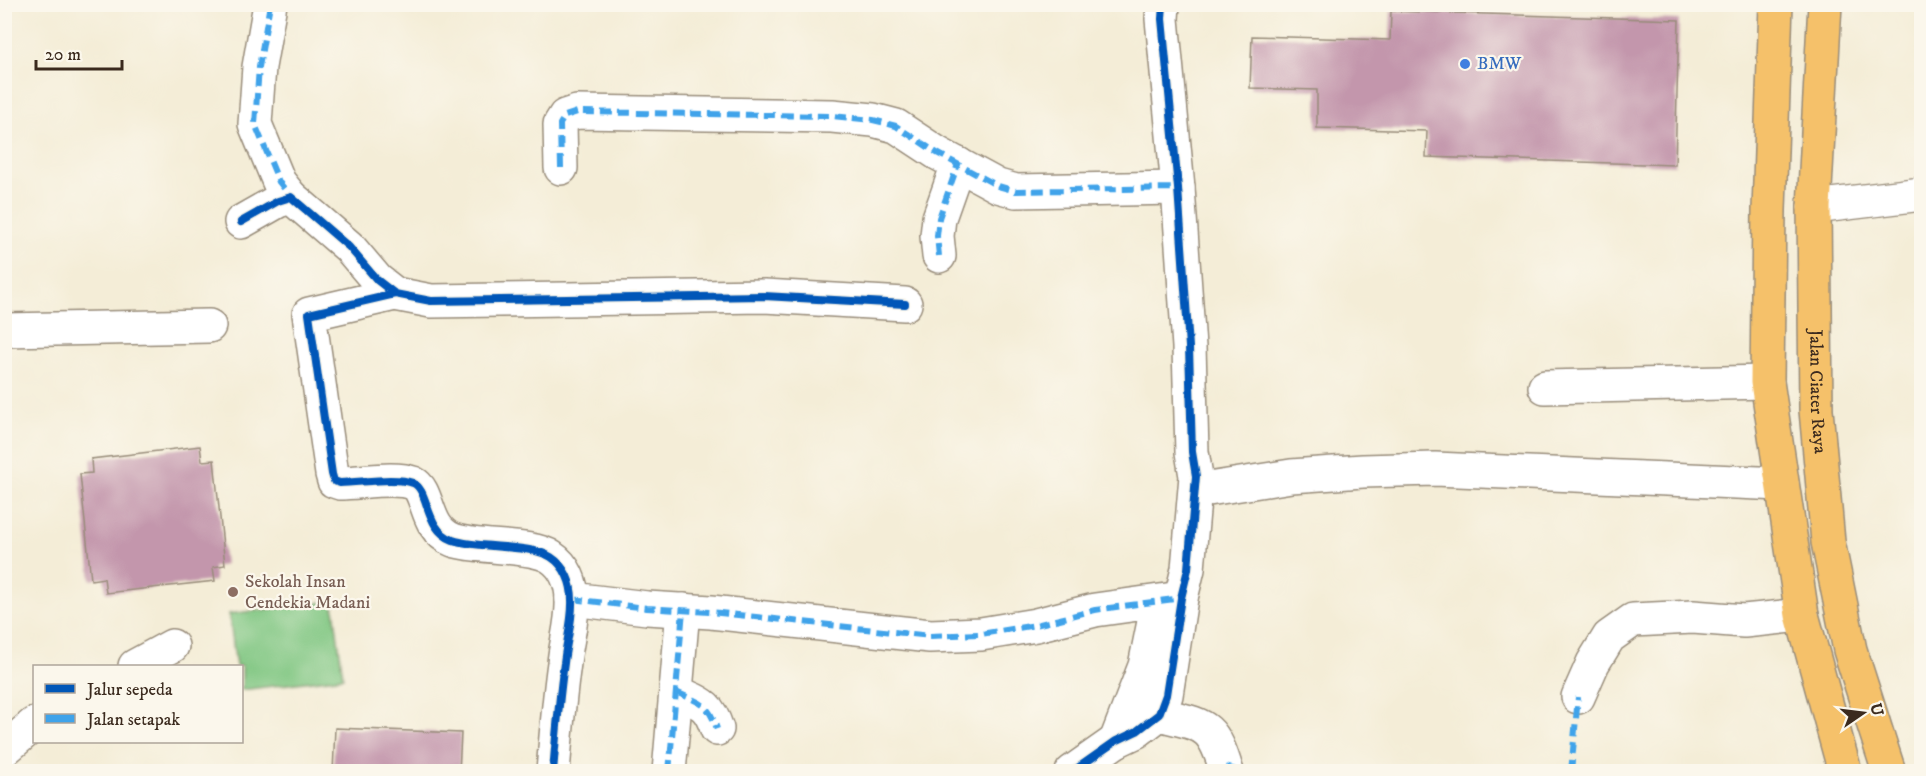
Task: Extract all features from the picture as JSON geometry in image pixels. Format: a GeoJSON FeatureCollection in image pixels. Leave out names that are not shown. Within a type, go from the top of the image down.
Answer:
{"type":"FeatureCollection","features":[{"type":"Feature","properties":{"kind":"main road"},"geometry":{"type":"LineString","coordinates":[[1776,4],[1769,210],[1767,382],[1802,615],[1845,771]]}},
{"type":"Feature","properties":{"kind":"main road","name":"Jalan Ciater Raya"},"geometry":{"type":"LineString","coordinates":[[1825,4],[1814,207],[1816,411],[1828,542],[1850,650],[1889,771]]}},
{"type":"Feature","properties":{"kind":"street"},"geometry":{"type":"LineString","coordinates":[[270,4],[259,67],[255,124],[279,182],[291,197],[348,247],[378,280],[395,294]]}},
{"type":"Feature","properties":{"kind":"street"},"geometry":{"type":"LineString","coordinates":[[1116,741],[1170,600],[1188,568],[1196,491],[1192,452],[1189,346],[1178,188],[1162,19],[1163,4]]}},
{"type":"Feature","properties":{"kind":"street"},"geometry":{"type":"LineString","coordinates":[[561,168],[560,124],[566,116],[577,112],[832,116],[873,120],[896,126],[998,186],[1016,191],[1178,188]]}},
{"type":"Feature","properties":{"kind":"street"},"geometry":{"type":"LineString","coordinates":[[939,256],[937,236],[939,218],[958,164]]}},
{"type":"Feature","properties":{"kind":"street"},"geometry":{"type":"LineString","coordinates":[[1814,207],[1922,194]]}},
{"type":"Feature","properties":{"kind":"street"},"geometry":{"type":"LineString","coordinates":[[241,222],[278,201],[291,197]]}},
{"type":"Feature","properties":{"kind":"street"},"geometry":{"type":"LineString","coordinates":[[553,771],[573,599],[565,570],[550,556],[533,551],[480,546],[452,540],[432,523],[419,487],[412,483],[396,481],[340,483],[334,481],[309,314],[395,294],[431,301],[451,302],[764,296],[905,304]]}},
{"type":"Feature","properties":{"kind":"street"},"geometry":{"type":"LineString","coordinates":[[4,330],[209,326]]}},
{"type":"Feature","properties":{"kind":"street"},"geometry":{"type":"LineString","coordinates":[[1545,387],[1767,382]]}},
{"type":"Feature","properties":{"kind":"street"},"geometry":{"type":"LineString","coordinates":[[1196,491],[1291,476],[1363,471],[1435,470],[1782,484]]}},
{"type":"Feature","properties":{"kind":"street"},"geometry":{"type":"LineString","coordinates":[[573,599],[930,636],[981,634],[1036,625],[1095,610],[1170,600]]}},
{"type":"Feature","properties":{"kind":"street"},"geometry":{"type":"LineString","coordinates":[[1072,771],[1160,714],[1166,695],[1170,600]]}},
{"type":"Feature","properties":{"kind":"street"},"geometry":{"type":"LineString","coordinates":[[669,771],[683,610]]}},
{"type":"Feature","properties":{"kind":"street"},"geometry":{"type":"LineString","coordinates":[[1578,697],[1593,663],[1609,637],[1633,620],[1693,617],[1744,621],[1802,615]]}},
{"type":"Feature","properties":{"kind":"street"},"geometry":{"type":"LineString","coordinates":[[137,665],[172,646]]}},
{"type":"Feature","properties":{"kind":"street"},"geometry":{"type":"LineString","coordinates":[[676,692],[708,707],[712,712],[717,729]]}},
{"type":"Feature","properties":{"kind":"street"},"geometry":{"type":"LineString","coordinates":[[1160,714],[1198,724],[1211,732],[1227,771]]}},
{"type":"Feature","properties":{"kind":"street"},"geometry":{"type":"LineString","coordinates":[[4,750],[33,725]]}},
{"type":"Feature","properties":{"kind":"green space"},"geometry":{"type":"Polygon","coordinates":[[[333,601],[343,677],[243,690],[243,665],[236,665],[229,614],[333,601]]]}},
{"type":"Feature","properties":{"kind":"building","name":"BMW"},"geometry":{"type":"Polygon","coordinates":[[[1391,11],[1679,20],[1675,165],[1426,157],[1427,131],[1317,128],[1317,90],[1250,88],[1252,36],[1390,40],[1391,11]]]}},
{"type":"Feature","properties":{"kind":"building"},"geometry":{"type":"Polygon","coordinates":[[[200,446],[202,461],[214,460],[225,565],[213,567],[215,581],[106,593],[104,578],[91,580],[80,474],[92,473],[91,459],[200,446]]]}},
{"type":"Feature","properties":{"kind":"building"},"geometry":{"type":"Polygon","coordinates":[[[335,728],[461,733],[459,772],[333,772],[335,728]]]}},
{"type":"Feature","properties":{"kind":"marked path"},"geometry":{"type":"LineString","coordinates":[[270,4],[259,67],[255,124],[279,182],[291,197]]}},
{"type":"Feature","properties":{"kind":"marked path"},"geometry":{"type":"LineString","coordinates":[[561,168],[560,124],[565,116],[577,112],[832,116],[873,120],[896,126],[937,153],[998,186],[1016,191],[1178,188]]}},
{"type":"Feature","properties":{"kind":"marked path"},"geometry":{"type":"LineString","coordinates":[[939,256],[937,236],[939,218],[958,164]]}},
{"type":"Feature","properties":{"kind":"marked path"},"geometry":{"type":"LineString","coordinates":[[572,599],[930,636],[981,634],[1036,625],[1095,610],[1181,598]]}},
{"type":"Feature","properties":{"kind":"marked path"},"geometry":{"type":"LineString","coordinates":[[669,772],[683,610]]}},
{"type":"Feature","properties":{"kind":"marked path"},"geometry":{"type":"LineString","coordinates":[[676,692],[702,704],[710,713],[717,729]]}},
{"type":"Feature","properties":{"kind":"marked path"},"geometry":{"type":"LineString","coordinates":[[1571,772],[1578,697]]}},
{"type":"Feature","properties":{"kind":"marked path"},"geometry":{"type":"LineString","coordinates":[[1226,767],[1242,772]]}},
{"type":"Feature","properties":{"kind":"cycle path"},"geometry":{"type":"LineString","coordinates":[[1072,772],[1116,741],[1137,731],[1159,714],[1166,695],[1181,598],[1188,569],[1196,476],[1192,452],[1189,347],[1178,188],[1162,19],[1163,4]]}},
{"type":"Feature","properties":{"kind":"cycle path"},"geometry":{"type":"LineString","coordinates":[[241,222],[278,201],[291,197],[349,247],[377,280],[395,294],[431,301],[764,296],[905,304]]}},
{"type":"Feature","properties":{"kind":"cycle path"},"geometry":{"type":"LineString","coordinates":[[395,294],[309,314],[334,481],[340,483],[397,480],[413,483],[422,494],[437,528],[444,535],[464,543],[518,548],[542,553],[551,557],[564,570],[572,594],[572,608],[553,772]]}},
{"type":"Feature","properties":{"kind":"place","name":"BMW"},"geometry":{"type":"Point","coordinates":[1465,64]}},
{"type":"Feature","properties":{"kind":"place","name":"Sekolah Insan Cendekia Madani"},"geometry":{"type":"Point","coordinates":[233,592]}}]}
